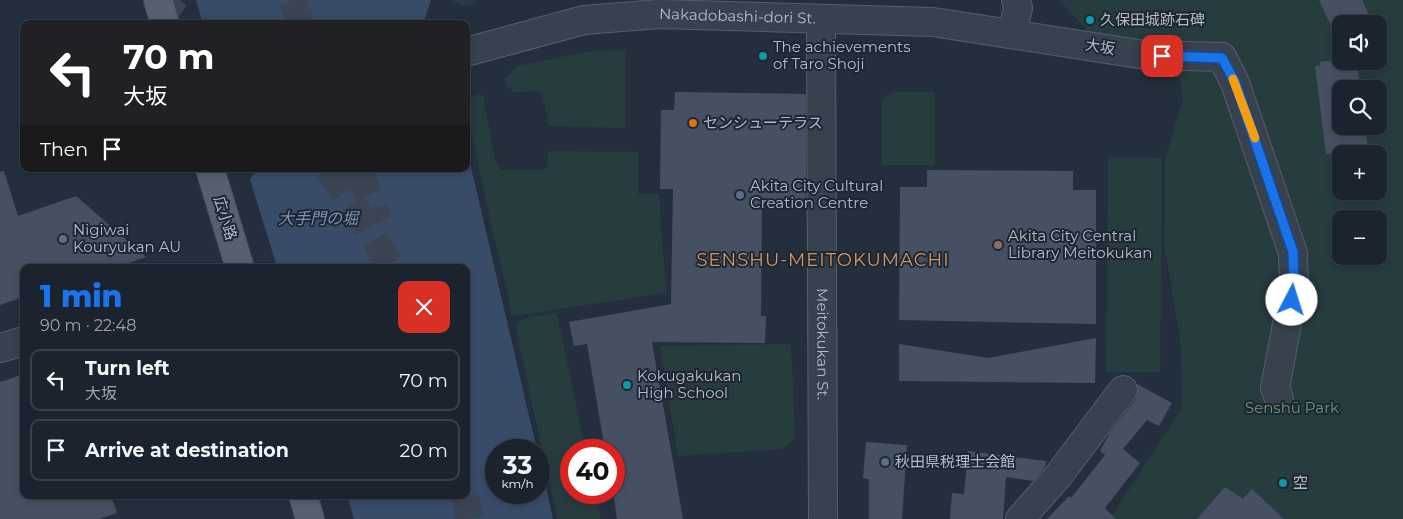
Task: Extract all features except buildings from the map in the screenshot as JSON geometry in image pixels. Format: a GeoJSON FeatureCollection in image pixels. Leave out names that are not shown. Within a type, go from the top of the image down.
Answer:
{"type":"FeatureCollection","features":[{"type":"Feature","properties":{"kind":"main road"},"geometry":{"type":"LineString","coordinates":[[158,0],[164,20]]}},
{"type":"Feature","properties":{"kind":"main road","name":"広小路"},"geometry":{"type":"LineString","coordinates":[[211,172],[239,264]]}},
{"type":"Feature","properties":{"kind":"main road"},"geometry":{"type":"LineString","coordinates":[[305,499],[310,519]]}},
{"type":"Feature","properties":{"kind":"street"},"geometry":{"type":"LineString","coordinates":[[1012,33],[1018,8],[1016,0]]}},
{"type":"Feature","properties":{"kind":"street","name":"Nakadobashi-dori St."},"geometry":{"type":"LineString","coordinates":[[470,51],[584,20],[659,14],[932,22],[1012,33]]}},
{"type":"Feature","properties":{"kind":"street","name":"Meitokukan St."},"geometry":{"type":"LineString","coordinates":[[821,19],[823,519]]}},
{"type":"Feature","properties":{"kind":"street","name":"大坂"},"geometry":{"type":"LineString","coordinates":[[1012,33],[1145,55],[1222,58],[1235,82],[1293,252],[1294,286],[1276,388],[1279,398]]}},
{"type":"Feature","properties":{"kind":"street"},"geometry":{"type":"LineString","coordinates":[[0,348],[20,342]]}},
{"type":"Feature","properties":{"kind":"street"},"geometry":{"type":"LineString","coordinates":[[1020,519],[1058,476],[1123,390]]}},
{"type":"Feature","properties":{"kind":"green space"},"geometry":{"type":"Polygon","coordinates":[[[452,0],[477,0],[464,6],[452,0]]]}},
{"type":"Feature","properties":{"kind":"green space","name":"Senshū Park"},"geometry":{"type":"Polygon","coordinates":[[[1059,0],[1403,0],[1403,519],[1110,519],[1182,408],[1181,346],[1165,250],[1165,160],[1183,99],[1180,80],[1172,71],[1109,61],[1088,31],[1059,0]]]}},
{"type":"Feature","properties":{"kind":"green space"},"geometry":{"type":"Polygon","coordinates":[[[625,50],[625,128],[549,126],[542,93],[535,91],[514,92],[506,85],[505,79],[517,66],[591,51],[625,50]]]}},
{"type":"Feature","properties":{"kind":"green space"},"geometry":{"type":"Polygon","coordinates":[[[892,92],[935,92],[935,165],[882,165],[882,100],[892,92]]]}},
{"type":"Feature","properties":{"kind":"green space"},"geometry":{"type":"Polygon","coordinates":[[[480,94],[483,96],[496,163],[501,170],[544,170],[547,166],[548,153],[554,151],[638,152],[638,194],[659,194],[666,293],[512,316],[470,128],[471,97],[480,94]]]}},
{"type":"Feature","properties":{"kind":"green space"},"geometry":{"type":"Polygon","coordinates":[[[1108,157],[1162,158],[1160,372],[1106,372],[1108,157]]]}},
{"type":"Feature","properties":{"kind":"green space"},"geometry":{"type":"Polygon","coordinates":[[[554,313],[557,316],[584,439],[560,439],[560,504],[598,504],[601,519],[557,519],[550,487],[550,439],[540,439],[516,329],[517,323],[526,318],[554,313]]]}},
{"type":"Feature","properties":{"kind":"green space"},"geometry":{"type":"Polygon","coordinates":[[[791,344],[795,437],[783,449],[678,456],[660,346],[791,344]]]}},
{"type":"Feature","properties":{"kind":"water"},"geometry":{"type":"Polygon","coordinates":[[[196,0],[431,0],[424,20],[202,20],[196,0]]]}},
{"type":"Feature","properties":{"kind":"water","name":"大手門の堀"},"geometry":{"type":"Polygon","coordinates":[[[470,163],[534,439],[485,439],[485,504],[550,504],[553,519],[354,519],[348,499],[470,499],[470,264],[276,264],[250,179],[256,172],[470,172],[470,163]]]}},
{"type":"Feature","properties":{"kind":"tunnel"},"geometry":{"type":"LineString","coordinates":[[156,0],[183,20]]}},
{"type":"Feature","properties":{"kind":"tunnel"},"geometry":{"type":"LineString","coordinates":[[292,0],[300,20]]}},
{"type":"Feature","properties":{"kind":"tunnel"},"geometry":{"type":"LineString","coordinates":[[331,172],[390,264]]}},
{"type":"Feature","properties":{"kind":"tunnel"},"geometry":{"type":"LineString","coordinates":[[359,172],[379,222]]}},
{"type":"Feature","properties":{"kind":"tunnel"},"geometry":{"type":"LineString","coordinates":[[466,499],[470,519]]}},
{"type":"Feature","properties":{"kind":"slow traffic"},"geometry":{"type":"LineString","coordinates":[[1233,79],[1255,138]]}},
{"type":"Feature","properties":{"kind":"place","name":"久保田城跡石碑"},"geometry":{"type":"Point","coordinates":[1090,20]}},
{"type":"Feature","properties":{"kind":"place","name":"The achievements of Taro Shoji"},"geometry":{"type":"Point","coordinates":[763,56]}},
{"type":"Feature","properties":{"kind":"place","name":"センシューテラス"},"geometry":{"type":"Point","coordinates":[693,123]}},
{"type":"Feature","properties":{"kind":"place","name":"Akita City Cultural Creation Centre"},"geometry":{"type":"Point","coordinates":[740,195]}},
{"type":"Feature","properties":{"kind":"place","name":"Nigiwai Kouryukan AU"},"geometry":{"type":"Point","coordinates":[63,239]}},
{"type":"Feature","properties":{"kind":"place","name":"Akita City Central Library Meitokukan"},"geometry":{"type":"Point","coordinates":[998,245]}},
{"type":"Feature","properties":{"kind":"place","name":"Kokugakukan High School"},"geometry":{"type":"Point","coordinates":[627,385]}},
{"type":"Feature","properties":{"kind":"place","name":"秋田県税理士会館"},"geometry":{"type":"Point","coordinates":[885,462]}},
{"type":"Feature","properties":{"kind":"place","name":"空"},"geometry":{"type":"Point","coordinates":[1283,483]}},
{"type":"Feature","properties":{"kind":"district","name":"SENSHU-MEITOKUMACHI"},"geometry":{"type":"Point","coordinates":[823,260]}},
{"type":"Feature","properties":{"kind":"route"},"geometry":{"type":"LineString","coordinates":[[1162,56],[1222,58],[1235,82],[1293,252],[1294,286],[1292,300]]}}]}
